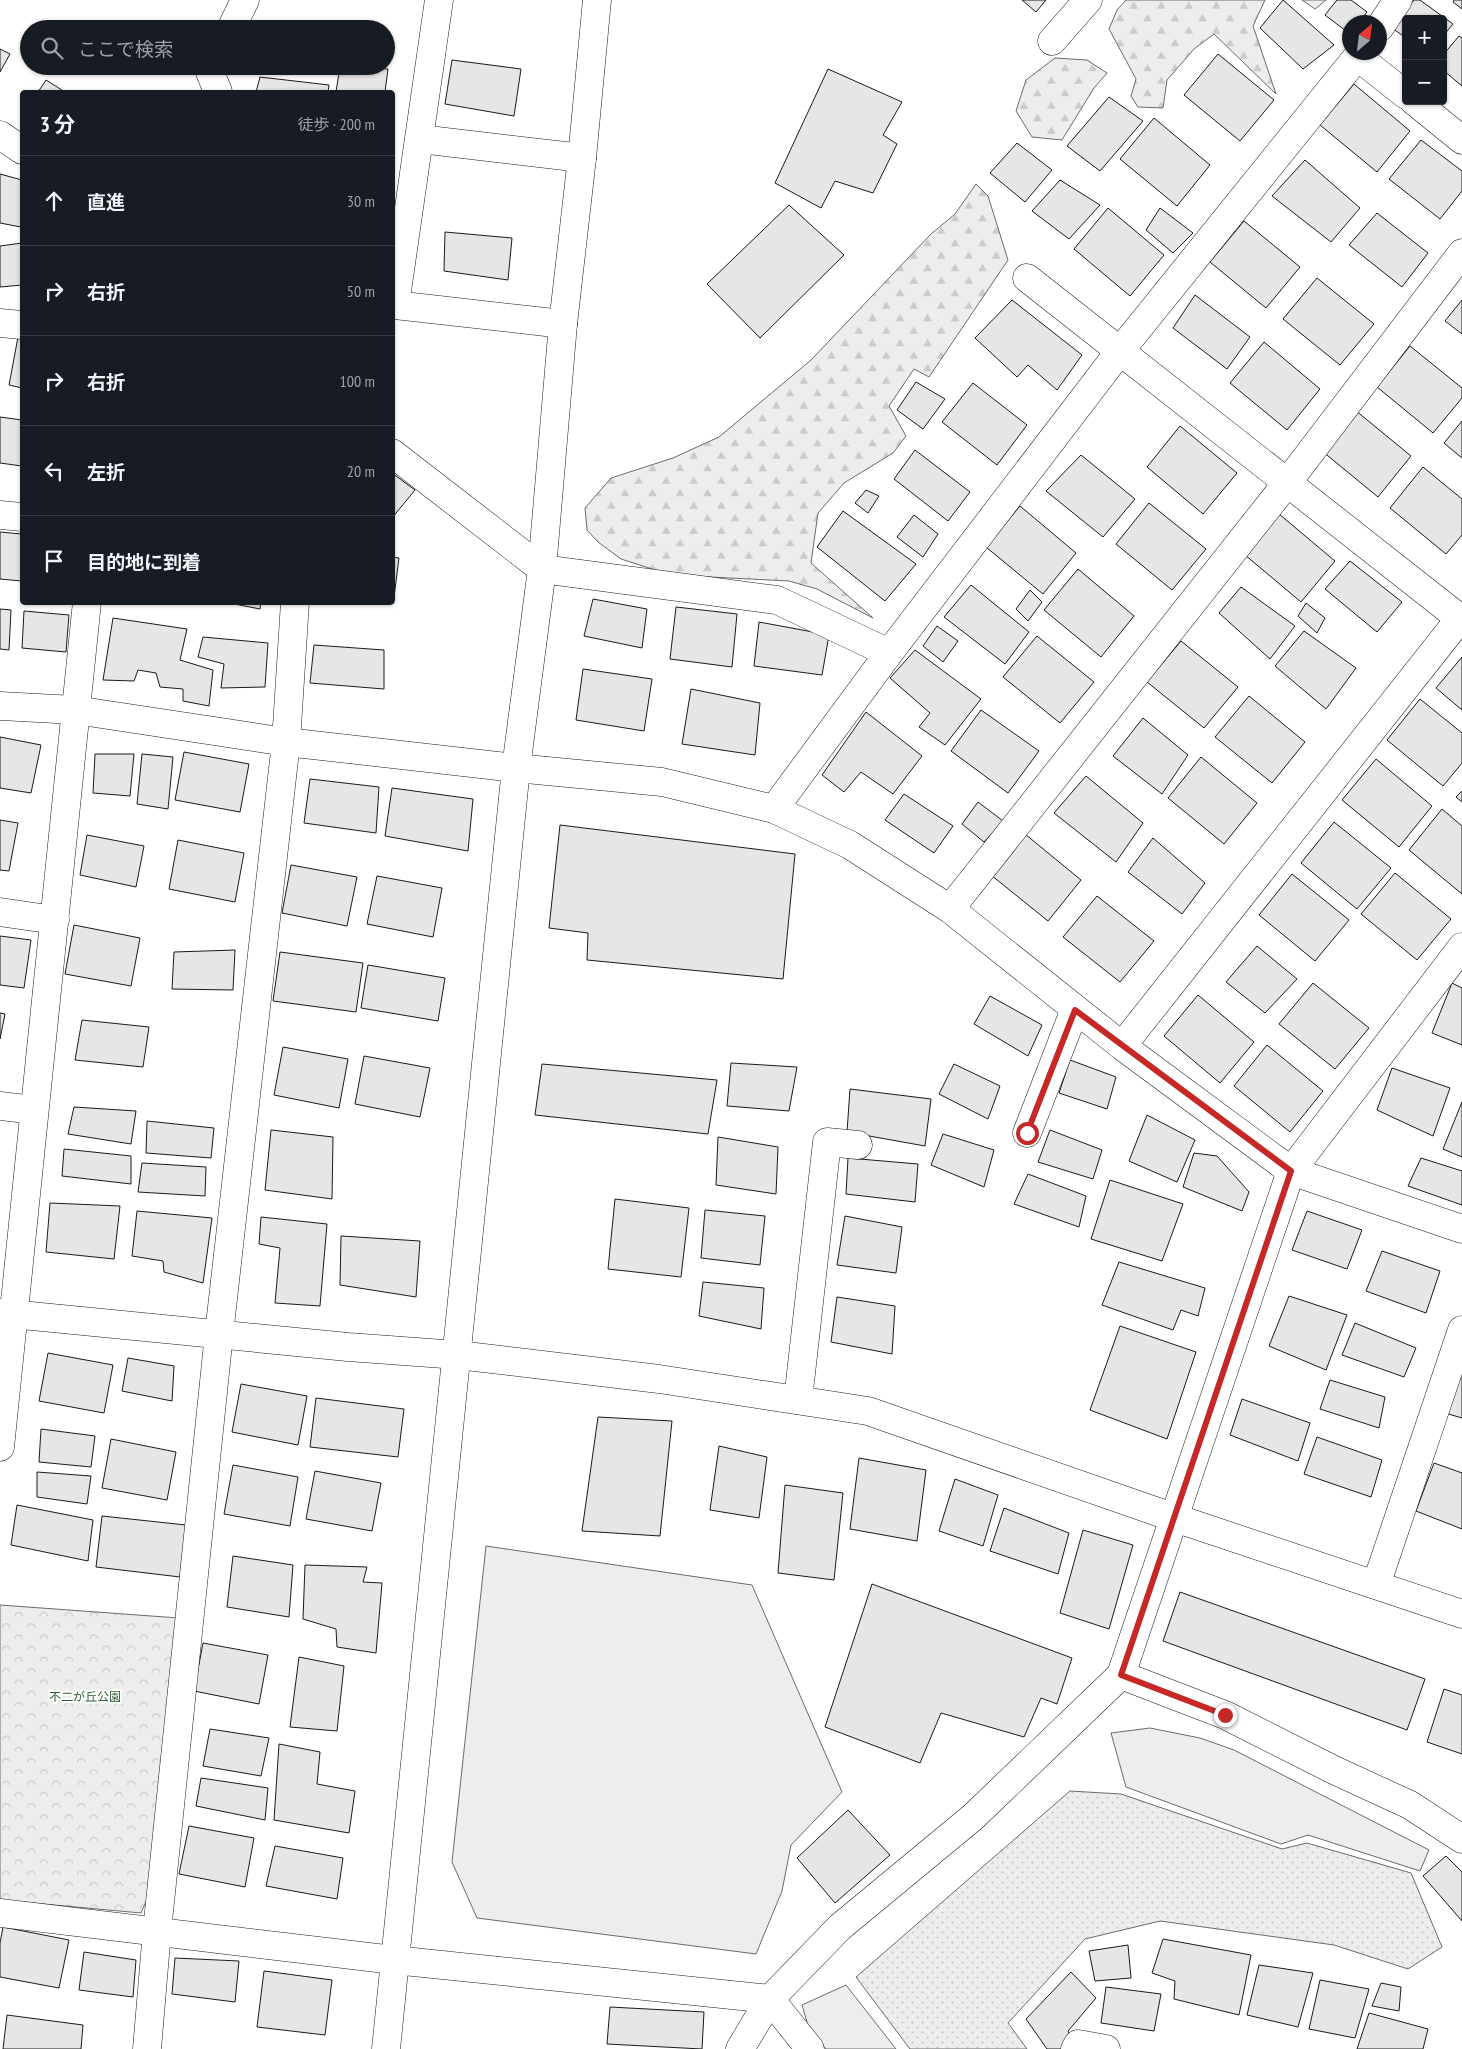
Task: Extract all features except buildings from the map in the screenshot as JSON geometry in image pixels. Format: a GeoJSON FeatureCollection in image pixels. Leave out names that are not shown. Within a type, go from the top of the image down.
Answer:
{"type":"FeatureCollection","features":[{"type":"Feature","properties":{"kind":"street"},"geometry":{"type":"LineString","coordinates":[[235,20],[245,0]]}},
{"type":"Feature","properties":{"kind":"street"},"geometry":{"type":"LineString","coordinates":[[395,299],[439,0]]}},
{"type":"Feature","properties":{"kind":"street"},"geometry":{"type":"LineString","coordinates":[[386,2049],[458,1355],[516,768],[542,569],[563,324],[582,158],[597,0]]}},
{"type":"Feature","properties":{"kind":"street"},"geometry":{"type":"LineString","coordinates":[[1052,41],[1088,0]]}},
{"type":"Feature","properties":{"kind":"street"},"geometry":{"type":"LineString","coordinates":[[1387,16],[1398,0]]}},
{"type":"Feature","properties":{"kind":"street"},"geometry":{"type":"LineString","coordinates":[[774,809],[889,653],[1120,352],[1356,60]]}},
{"type":"Feature","properties":{"kind":"street"},"geometry":{"type":"LineString","coordinates":[[1366,60],[1402,92]]}},
{"type":"Feature","properties":{"kind":"street"},"geometry":{"type":"LineString","coordinates":[[211,75],[217,90]]}},
{"type":"Feature","properties":{"kind":"street"},"geometry":{"type":"LineString","coordinates":[[1419,105],[1462,140]]}},
{"type":"Feature","properties":{"kind":"street"},"geometry":{"type":"LineString","coordinates":[[0,135],[20,149]]}},
{"type":"Feature","properties":{"kind":"street"},"geometry":{"type":"LineString","coordinates":[[420,139],[582,158]]}},
{"type":"Feature","properties":{"kind":"street"},"geometry":{"type":"LineString","coordinates":[[950,909],[1287,483],[1462,253]]}},
{"type":"Feature","properties":{"kind":"street"},"geometry":{"type":"LineString","coordinates":[[1026,278],[1461,618],[1122,1046]]}},
{"type":"Feature","properties":{"kind":"street"},"geometry":{"type":"LineString","coordinates":[[395,305],[563,324]]}},
{"type":"Feature","properties":{"kind":"street"},"geometry":{"type":"LineString","coordinates":[[0,323],[20,325]]}},
{"type":"Feature","properties":{"kind":"street"},"geometry":{"type":"LineString","coordinates":[[395,455],[542,569],[777,600],[889,653]]}},
{"type":"Feature","properties":{"kind":"street"},"geometry":{"type":"LineString","coordinates":[[0,515],[20,517]]}},
{"type":"Feature","properties":{"kind":"street"},"geometry":{"type":"LineString","coordinates":[[0,1447],[7,1314],[34,1110],[87,605]]}},
{"type":"Feature","properties":{"kind":"street"},"geometry":{"type":"LineString","coordinates":[[147,2049],[157,1931],[219,1334],[286,742],[295,605]]}},
{"type":"Feature","properties":{"kind":"street"},"geometry":{"type":"LineString","coordinates":[[0,706],[75,710],[286,742],[516,768],[662,782],[774,809],[850,845],[950,909],[1075,1010],[1291,1171],[1462,1228]]}},
{"type":"Feature","properties":{"kind":"street"},"geometry":{"type":"LineString","coordinates":[[0,912],[55,920]]}},
{"type":"Feature","properties":{"kind":"street"},"geometry":{"type":"LineString","coordinates":[[740,2049],[770,1999],[840,1927],[974,1817],[1121,1675],[1291,1171],[1462,948]]}},
{"type":"Feature","properties":{"kind":"street"},"geometry":{"type":"LineString","coordinates":[[1027,1133],[1075,1010]]}},
{"type":"Feature","properties":{"kind":"street"},"geometry":{"type":"LineString","coordinates":[[0,1106],[34,1110]]}},
{"type":"Feature","properties":{"kind":"street"},"geometry":{"type":"LineString","coordinates":[[798,1400],[827,1142],[858,1145]]}},
{"type":"Feature","properties":{"kind":"street"},"geometry":{"type":"LineString","coordinates":[[7,1314],[458,1355],[659,1379],[868,1411],[1175,1518],[1462,1614]]}},
{"type":"Feature","properties":{"kind":"street"},"geometry":{"type":"LineString","coordinates":[[1376,1585],[1462,1330]]}},
{"type":"Feature","properties":{"kind":"street"},"geometry":{"type":"LineString","coordinates":[[1121,1675],[1225,1715],[1334,1770],[1410,1805],[1462,1839]]}},
{"type":"Feature","properties":{"kind":"street"},"geometry":{"type":"LineString","coordinates":[[0,1913],[394,1960],[770,1999],[810,2049]]}},
{"type":"Feature","properties":{"kind":"street"},"geometry":{"type":"LineString","coordinates":[[1075,2049],[1078,2044],[1106,2049]]}},
{"type":"Feature","properties":{"kind":"green space"},"geometry":{"type":"Polygon","coordinates":[[[1126,0],[1265,0],[1253,26],[1276,94],[1214,34],[1194,49],[1167,80],[1163,108],[1138,107],[1131,96],[1136,79],[1109,29],[1117,10],[1126,0]]]}},
{"type":"Feature","properties":{"kind":"green space"},"geometry":{"type":"Polygon","coordinates":[[[1302,0],[1326,0],[1315,9],[1302,0]]]}},
{"type":"Feature","properties":{"kind":"green space"},"geometry":{"type":"Polygon","coordinates":[[[1055,58],[1087,60],[1107,73],[1094,88],[1062,140],[1032,137],[1016,111],[1026,80],[1055,58]]]}},
{"type":"Feature","properties":{"kind":"green space"},"geometry":{"type":"Polygon","coordinates":[[[976,184],[988,196],[1008,260],[929,377],[914,369],[889,406],[906,436],[893,453],[844,483],[818,513],[811,563],[873,618],[817,589],[789,581],[671,575],[621,559],[598,542],[587,530],[585,508],[611,478],[673,458],[719,437],[811,360],[931,234],[955,214],[976,184]]]}},
{"type":"Feature","properties":{"kind":"green space","name":"不二が丘公園"},"geometry":{"type":"Polygon","coordinates":[[[0,1605],[179,1618],[149,1895],[141,1913],[0,1900],[0,1605]]]}},
{"type":"Feature","properties":{"kind":"green space"},"geometry":{"type":"Polygon","coordinates":[[[1070,1791],[1121,1794],[1282,1849],[1307,1843],[1411,1873],[1442,1947],[1408,1969],[1334,1945],[1160,1921],[1085,1939],[1008,2023],[1027,2049],[910,2049],[856,1977],[1070,1791]]]}},
{"type":"Feature","properties":{"kind":"shaded area"},"geometry":{"type":"Polygon","coordinates":[[[486,1546],[752,1585],[842,1792],[791,1845],[782,1891],[756,1954],[477,1918],[452,1862],[486,1546]]]}},
{"type":"Feature","properties":{"kind":"shaded area"},"geometry":{"type":"Polygon","coordinates":[[[1150,1728],[1200,1738],[1234,1750],[1429,1850],[1420,1871],[1308,1835],[1281,1844],[1126,1787],[1111,1733],[1150,1728]]]}},
{"type":"Feature","properties":{"kind":"shaded area"},"geometry":{"type":"Polygon","coordinates":[[[846,1985],[896,2049],[826,2049],[809,2029],[802,2005],[846,1985]]]}},
{"type":"Feature","properties":{"kind":"route"},"geometry":{"type":"LineString","coordinates":[[1027,1133],[1075,1010],[1291,1171],[1121,1675],[1225,1715]]}}]}
